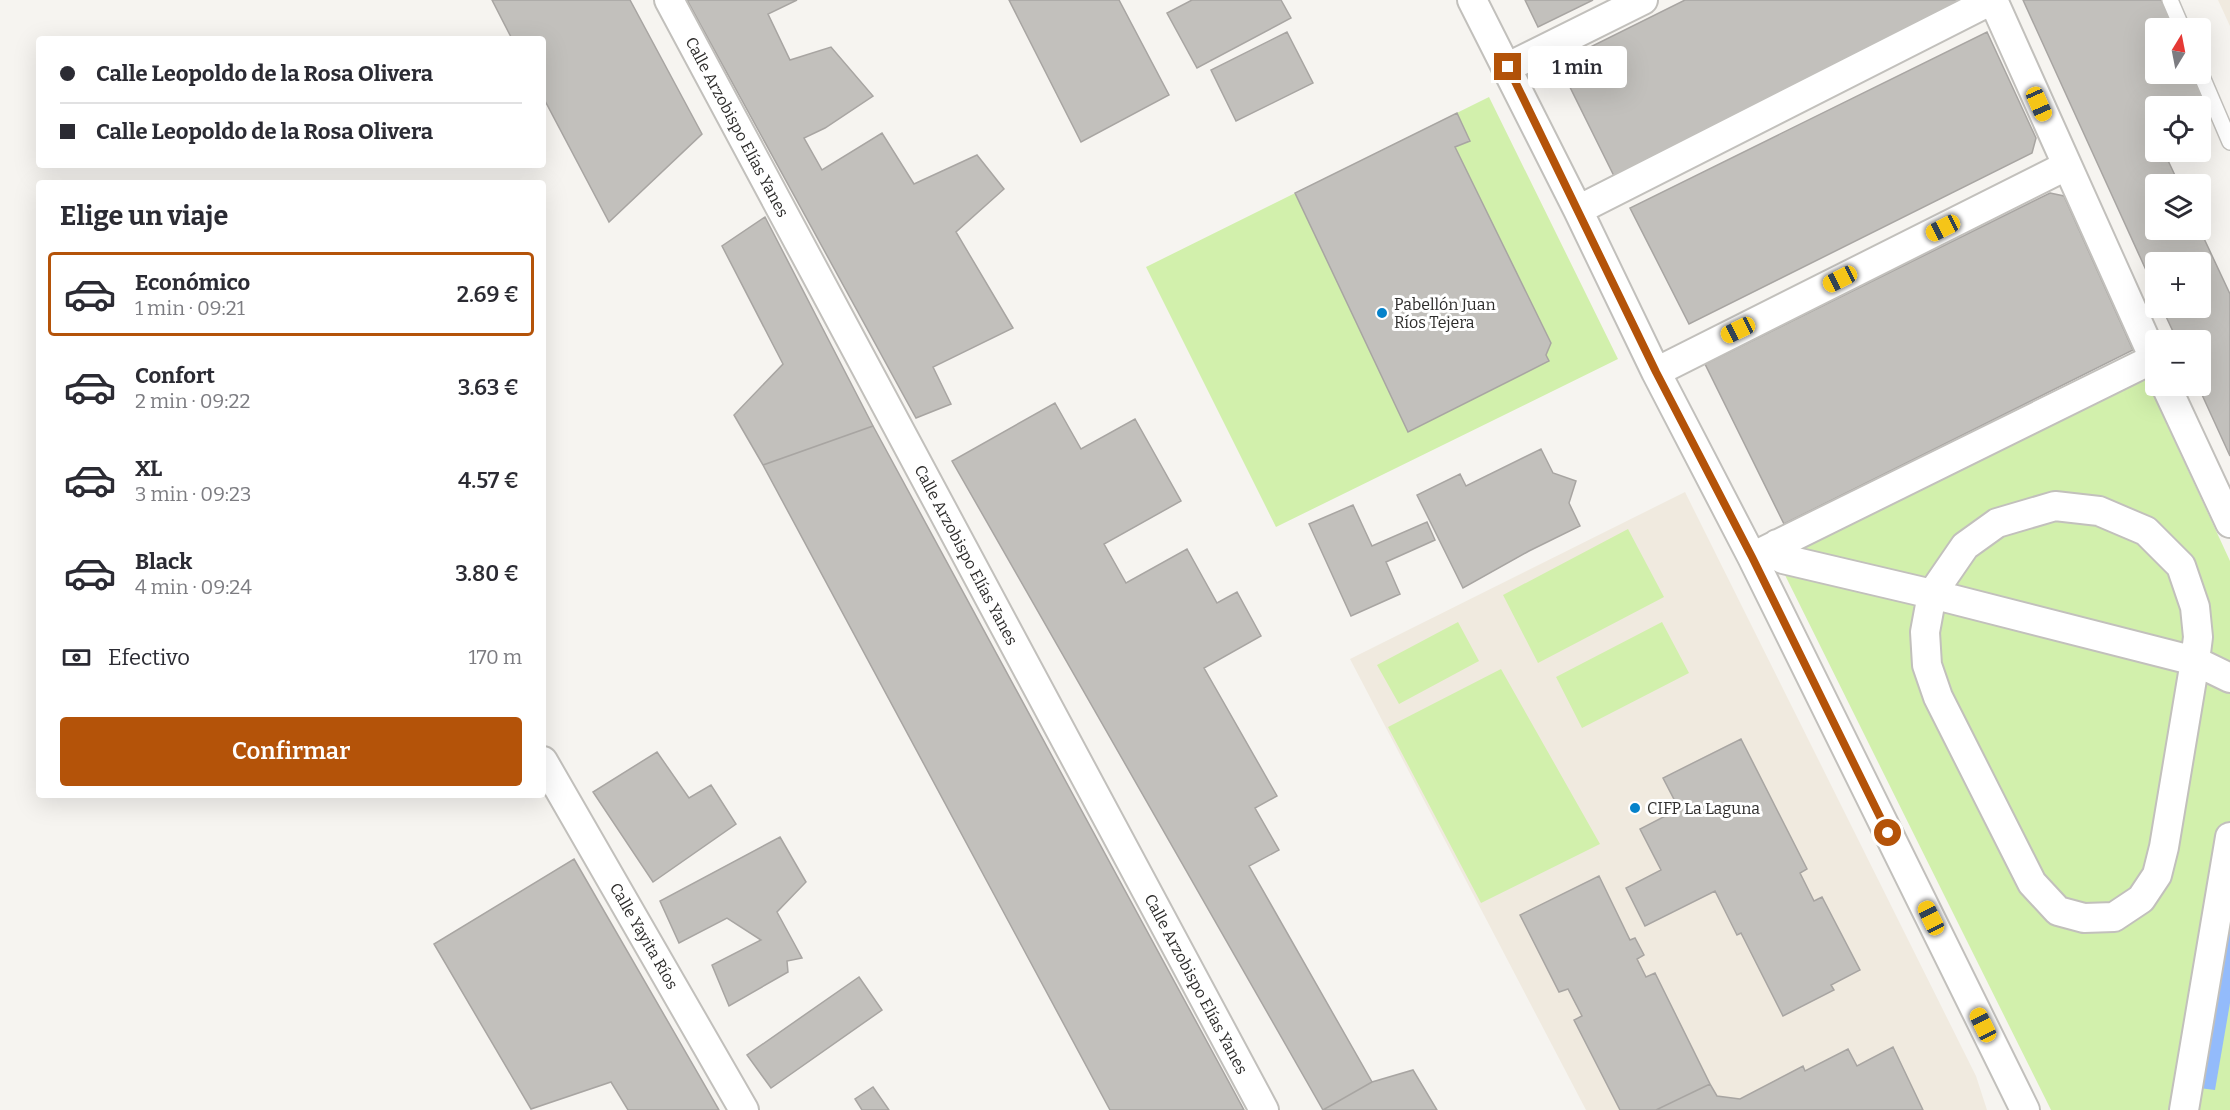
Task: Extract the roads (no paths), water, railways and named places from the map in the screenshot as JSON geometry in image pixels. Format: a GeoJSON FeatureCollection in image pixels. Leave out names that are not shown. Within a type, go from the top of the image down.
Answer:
{"type":"FeatureCollection","features":[{"type":"Feature","properties":{"kind":"street","name":"Calle Arzobispo Elías Yanes"},"geometry":{"type":"LineString","coordinates":[[669,0],[1264,1110]]}},
{"type":"Feature","properties":{"kind":"street"},"geometry":{"type":"LineString","coordinates":[[1472,0],[1508,67],[1656,372],[1752,557],[2025,1110]]}},
{"type":"Feature","properties":{"kind":"street"},"geometry":{"type":"LineString","coordinates":[[1508,67],[1643,0]]}},
{"type":"Feature","properties":{"kind":"street"},"geometry":{"type":"LineString","coordinates":[[1578,210],[1993,0],[2145,341]]}},
{"type":"Feature","properties":{"kind":"street"},"geometry":{"type":"LineString","coordinates":[[1656,372],[2066,166]]}},
{"type":"Feature","properties":{"kind":"street"},"geometry":{"type":"LineString","coordinates":[[1752,557],[2145,365]]}},
{"type":"Feature","properties":{"kind":"street"},"geometry":{"type":"LineString","coordinates":[[2171,396],[2230,523]]}},
{"type":"Feature","properties":{"kind":"street"},"geometry":{"type":"LineString","coordinates":[[2055,506],[2098,511],[2146,531],[2181,566],[2195,607],[2198,637],[2164,847],[2157,875],[2141,899],[2114,917],[2084,918],[2058,910],[2032,883],[1938,697],[1927,665],[1925,632],[1932,594],[1965,546],[1997,523],[2055,506]]}},
{"type":"Feature","properties":{"kind":"street"},"geometry":{"type":"LineString","coordinates":[[1777,544],[1783,559],[1932,594],[2195,661],[2230,678]]}},
{"type":"Feature","properties":{"kind":"street","name":"Calle Yayita Ríos"},"geometry":{"type":"LineString","coordinates":[[546,766],[744,1110]]}},
{"type":"Feature","properties":{"kind":"street"},"geometry":{"type":"LineString","coordinates":[[2184,1110],[2230,837]]}},
{"type":"Feature","properties":{"kind":"lane"},"geometry":{"type":"LineString","coordinates":[[2170,0],[2178,18]]}},
{"type":"Feature","properties":{"kind":"lane"},"geometry":{"type":"LineString","coordinates":[[2205,84],[2230,142]]}},
{"type":"Feature","properties":{"kind":"water"},"geometry":{"type":"Polygon","coordinates":[[[2230,905],[2230,1003],[2215,1090],[2199,1088],[2230,905]]]}},
{"type":"Feature","properties":{"kind":"place","name":"Pabellón Juan Ríos Tejera"},"geometry":{"type":"Point","coordinates":[1382,313]}},
{"type":"Feature","properties":{"kind":"place","name":"CIFP La Laguna"},"geometry":{"type":"Point","coordinates":[1635,808]}}]}
